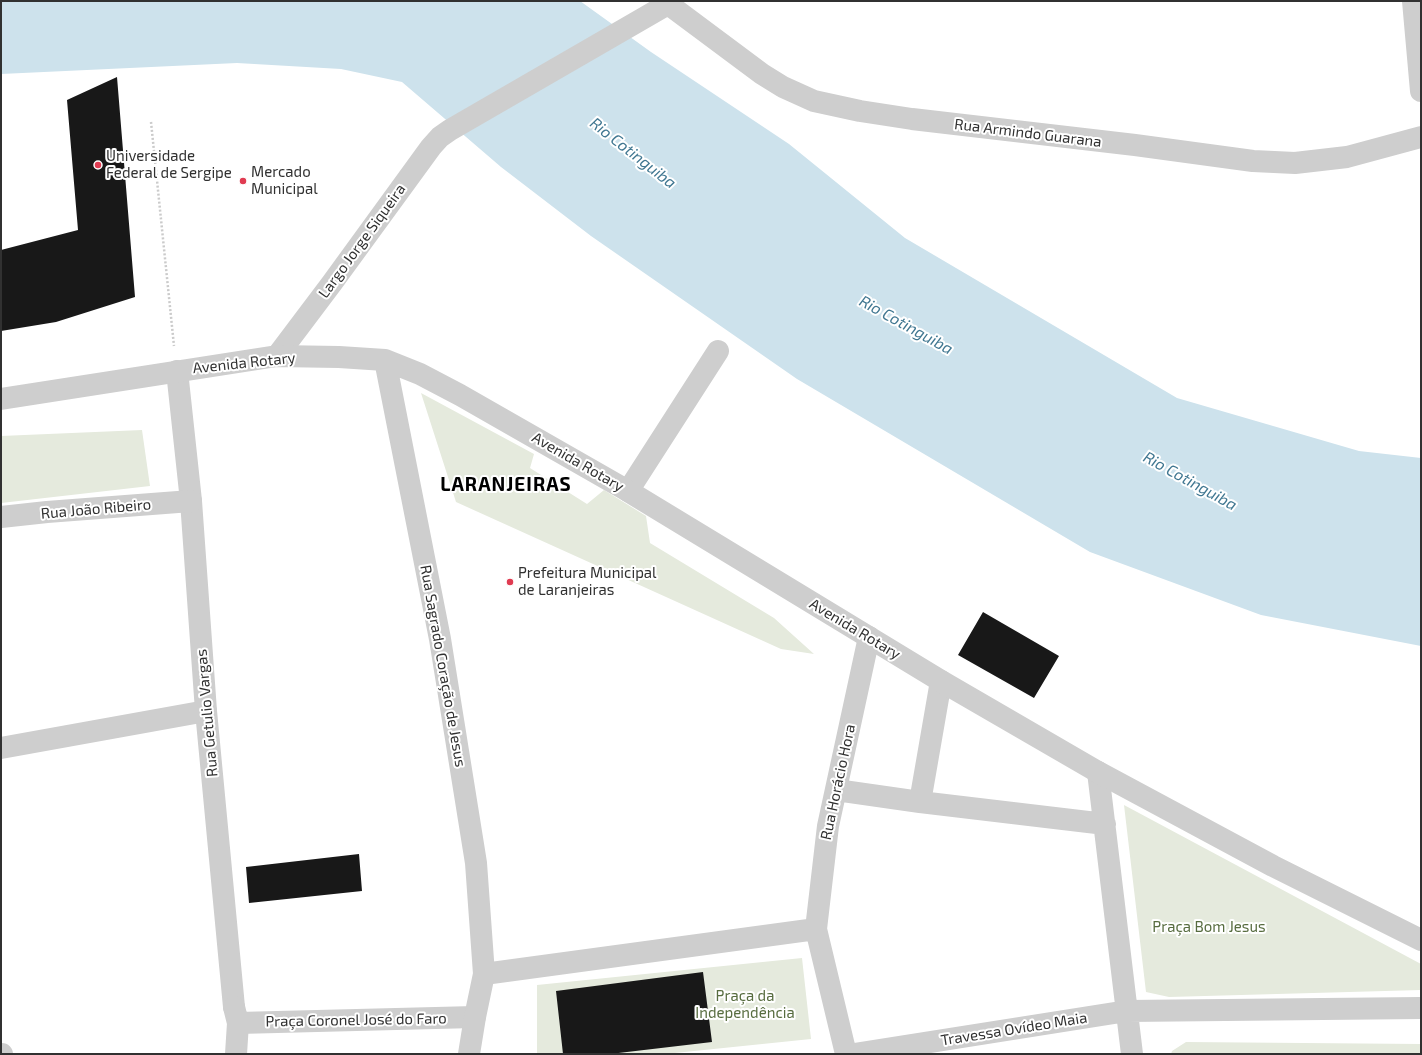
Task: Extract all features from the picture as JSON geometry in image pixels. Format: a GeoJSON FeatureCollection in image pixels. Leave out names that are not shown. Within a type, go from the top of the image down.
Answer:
{"type":"FeatureCollection","features":[{"type":"Feature","properties":{"kind":"street"},"geometry":{"type":"LineString","coordinates":[[1413,1],[1421,91]]}},
{"type":"Feature","properties":{"kind":"street","name":"Largo Jorge Siqueira"},"geometry":{"type":"LineString","coordinates":[[277,356],[431,147],[450,130],[631,26],[666,3]]}},
{"type":"Feature","properties":{"kind":"street","name":"Rua Armindo Guarana"},"geometry":{"type":"LineString","coordinates":[[666,3],[762,74],[783,87],[814,101],[860,111],[912,119],[1135,145],[1253,161],[1295,163],[1347,157],[1421,137]]}},
{"type":"Feature","properties":{"kind":"street"},"geometry":{"type":"LineString","coordinates":[[628,491],[718,350]]}},
{"type":"Feature","properties":{"kind":"street","name":"Avenida Rotary"},"geometry":{"type":"LineString","coordinates":[[1,399],[277,356],[339,357],[385,360],[420,374],[460,395],[628,491],[941,681],[1098,772]]}},
{"type":"Feature","properties":{"kind":"street","name":"Rua Sagrado Coração de Jesus"},"geometry":{"type":"LineString","coordinates":[[385,360],[440,639],[461,769],[476,863],[484,974]]}},
{"type":"Feature","properties":{"kind":"street","name":"Rua Getulio Vargas"},"geometry":{"type":"LineString","coordinates":[[177,371],[191,501],[206,711],[236,1015],[236,1054]]}},
{"type":"Feature","properties":{"kind":"street","name":"Rua João Ribeiro"},"geometry":{"type":"LineString","coordinates":[[1,517],[191,501]]}},
{"type":"Feature","properties":{"kind":"street","name":"Rua Horácio Hora"},"geometry":{"type":"LineString","coordinates":[[816,929],[828,826],[869,637]]}},
{"type":"Feature","properties":{"kind":"street"},"geometry":{"type":"LineString","coordinates":[[920,802],[941,681]]}},
{"type":"Feature","properties":{"kind":"street"},"geometry":{"type":"LineString","coordinates":[[1,748],[206,711]]}},
{"type":"Feature","properties":{"kind":"street"},"geometry":{"type":"LineString","coordinates":[[1098,772],[1132,1054]]}},
{"type":"Feature","properties":{"kind":"street"},"geometry":{"type":"LineString","coordinates":[[1098,772],[1273,866],[1421,940]]}},
{"type":"Feature","properties":{"kind":"street"},"geometry":{"type":"LineString","coordinates":[[836,790],[920,802],[1105,824]]}},
{"type":"Feature","properties":{"kind":"street"},"geometry":{"type":"LineString","coordinates":[[469,1054],[484,974],[816,929],[846,1054]]}},
{"type":"Feature","properties":{"kind":"street"},"geometry":{"type":"LineString","coordinates":[[1127,1011],[1421,1008]]}},
{"type":"Feature","properties":{"kind":"street","name":"Travessa Ovídeo Maia"},"geometry":{"type":"LineString","coordinates":[[854,1054],[1127,1011]]}},
{"type":"Feature","properties":{"kind":"street","name":"Praça Coronel José do Faro"},"geometry":{"type":"LineString","coordinates":[[236,1015],[475,1017]]}},
{"type":"Feature","properties":{"kind":"path"},"geometry":{"type":"LineString","coordinates":[[151,122],[177,371]]}},
{"type":"Feature","properties":{"kind":"green space"},"geometry":{"type":"Polygon","coordinates":[[[421,393],[534,454],[530,468],[587,504],[604,490],[646,516],[650,543],[774,618],[814,654],[781,649],[456,502],[421,393]]]}},
{"type":"Feature","properties":{"kind":"green space"},"geometry":{"type":"Polygon","coordinates":[[[142,430],[150,486],[1,503],[1,436],[142,430]]]}},
{"type":"Feature","properties":{"kind":"green space","name":"Praça Bom Jesus"},"geometry":{"type":"Polygon","coordinates":[[[1124,805],[1421,964],[1421,990],[1169,997],[1146,992],[1124,805]]]}},
{"type":"Feature","properties":{"kind":"green space","name":"Praça da Independência"},"geometry":{"type":"Polygon","coordinates":[[[802,958],[811,1039],[665,1054],[537,1054],[537,985],[802,958]]]}},
{"type":"Feature","properties":{"kind":"green space"},"geometry":{"type":"Polygon","coordinates":[[[1186,1042],[1421,1044],[1421,1054],[1171,1054],[1172,1051],[1186,1042]]]}},
{"type":"Feature","properties":{"kind":"water","name":"Rio Cotinguiba"},"geometry":{"type":"Polygon","coordinates":[[[1,1],[580,1],[651,52],[789,144],[905,238],[1177,398],[1359,451],[1421,458],[1421,646],[1261,615],[1090,552],[797,379],[591,236],[501,167],[402,82],[341,69],[237,63],[1,74],[1,1]]]}},
{"type":"Feature","properties":{"kind":"building","name":"Universidade Federal de Sergipe"},"geometry":{"type":"Polygon","coordinates":[[[117,77],[135,297],[56,322],[1,331],[1,250],[78,230],[67,100],[117,77]]]}},
{"type":"Feature","properties":{"kind":"building"},"geometry":{"type":"Polygon","coordinates":[[[983,612],[1059,656],[1034,698],[958,655],[983,612]]]}},
{"type":"Feature","properties":{"kind":"building"},"geometry":{"type":"Polygon","coordinates":[[[359,854],[362,891],[249,903],[246,867],[359,854]]]}},
{"type":"Feature","properties":{"kind":"building"},"geometry":{"type":"Polygon","coordinates":[[[703,972],[712,1042],[610,1054],[563,1054],[556,991],[703,972]]]}},
{"type":"Feature","properties":{"kind":"place","name":"Universidade Federal de Sergipe"},"geometry":{"type":"Point","coordinates":[98,165]}},
{"type":"Feature","properties":{"kind":"place","name":"Mercado Municipal"},"geometry":{"type":"Point","coordinates":[243,181]}},
{"type":"Feature","properties":{"kind":"place","name":"Prefeitura Municipal de Laranjeiras"},"geometry":{"type":"Point","coordinates":[510,582]}},
{"type":"Feature","properties":{"kind":"district","name":"LARANJEIRAS"},"geometry":{"type":"Point","coordinates":[506,485]}}]}
